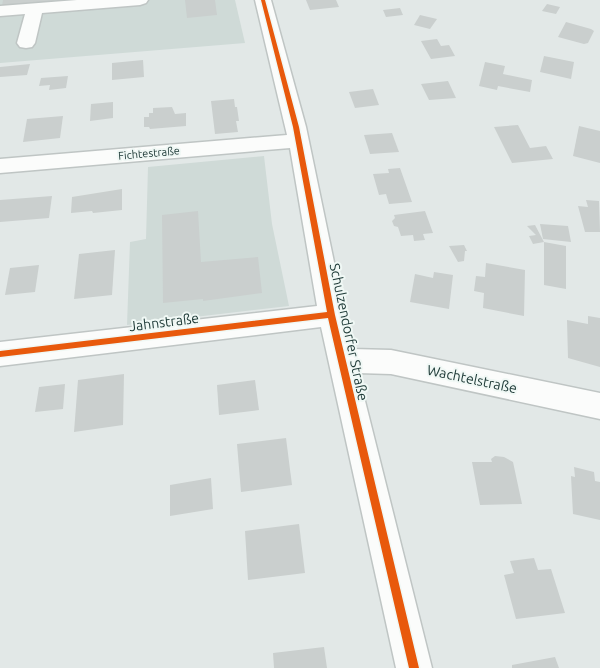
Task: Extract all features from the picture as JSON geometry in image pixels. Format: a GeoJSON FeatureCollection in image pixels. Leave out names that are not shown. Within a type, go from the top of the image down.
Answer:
{"type":"FeatureCollection","features":[{"type":"Feature","properties":{"kind":"street"},"geometry":{"type":"LineString","coordinates":[[0,11],[140,0]]}},
{"type":"Feature","properties":{"kind":"street","name":"Schulzendorfer Straße"},"geometry":{"type":"LineString","coordinates":[[263,0],[298,141],[342,361],[414,668]]}},
{"type":"Feature","properties":{"kind":"street"},"geometry":{"type":"LineString","coordinates":[[26,43],[35,9]]}},
{"type":"Feature","properties":{"kind":"street","name":"Fichtestraße"},"geometry":{"type":"LineString","coordinates":[[0,166],[298,141]]}},
{"type":"Feature","properties":{"kind":"street","name":"Jahnstraße"},"geometry":{"type":"LineString","coordinates":[[0,354],[332,315]]}},
{"type":"Feature","properties":{"kind":"street","name":"Wachtelstraße"},"geometry":{"type":"LineString","coordinates":[[342,361],[391,362],[600,406]]}},
{"type":"Feature","properties":{"kind":"shaded area"},"geometry":{"type":"Polygon","coordinates":[[[0,0],[235,0],[245,43],[0,63],[0,0]]]}},
{"type":"Feature","properties":{"kind":"shaded area"},"geometry":{"type":"Polygon","coordinates":[[[264,156],[272,224],[289,306],[127,325],[130,242],[146,239],[148,167],[264,156]]]}},
{"type":"Feature","properties":{"kind":"building"},"geometry":{"type":"Polygon","coordinates":[[[3,0],[54,0],[55,1],[2,6],[3,0]]]}},
{"type":"Feature","properties":{"kind":"building"},"geometry":{"type":"Polygon","coordinates":[[[185,0],[215,0],[217,15],[187,18],[185,0]]]}},
{"type":"Feature","properties":{"kind":"building"},"geometry":{"type":"Polygon","coordinates":[[[306,0],[336,0],[339,7],[310,10],[306,0]]]}},
{"type":"Feature","properties":{"kind":"building"},"geometry":{"type":"Polygon","coordinates":[[[547,4],[560,7],[556,14],[542,11],[547,4]]]}},
{"type":"Feature","properties":{"kind":"building"},"geometry":{"type":"Polygon","coordinates":[[[400,8],[403,15],[386,17],[383,10],[400,8]]]}},
{"type":"Feature","properties":{"kind":"building"},"geometry":{"type":"Polygon","coordinates":[[[420,15],[437,19],[430,29],[414,25],[420,15]]]}},
{"type":"Feature","properties":{"kind":"building"},"geometry":{"type":"Polygon","coordinates":[[[566,22],[594,31],[588,43],[584,44],[558,37],[566,22]]]}},
{"type":"Feature","properties":{"kind":"building"},"geometry":{"type":"Polygon","coordinates":[[[437,39],[441,46],[449,45],[455,56],[431,59],[421,41],[437,39]]]}},
{"type":"Feature","properties":{"kind":"building"},"geometry":{"type":"Polygon","coordinates":[[[544,56],[574,62],[571,79],[540,72],[544,56]]]}},
{"type":"Feature","properties":{"kind":"building"},"geometry":{"type":"Polygon","coordinates":[[[143,60],[144,77],[112,80],[112,63],[143,60]]]}},
{"type":"Feature","properties":{"kind":"building"},"geometry":{"type":"Polygon","coordinates":[[[485,62],[505,66],[503,74],[532,80],[530,92],[498,86],[497,90],[479,86],[485,62]]]}},
{"type":"Feature","properties":{"kind":"building"},"geometry":{"type":"Polygon","coordinates":[[[30,64],[27,75],[0,77],[0,67],[30,64]]]}},
{"type":"Feature","properties":{"kind":"building"},"geometry":{"type":"Polygon","coordinates":[[[68,76],[66,88],[49,90],[50,85],[39,86],[41,78],[68,76]]]}},
{"type":"Feature","properties":{"kind":"building"},"geometry":{"type":"Polygon","coordinates":[[[448,81],[456,98],[429,100],[421,84],[448,81]]]}},
{"type":"Feature","properties":{"kind":"building"},"geometry":{"type":"Polygon","coordinates":[[[373,89],[379,105],[355,108],[349,92],[373,89]]]}},
{"type":"Feature","properties":{"kind":"building"},"geometry":{"type":"Polygon","coordinates":[[[234,99],[239,121],[236,121],[238,132],[215,134],[211,101],[234,99]]]}},
{"type":"Feature","properties":{"kind":"building"},"geometry":{"type":"Polygon","coordinates":[[[113,102],[113,118],[90,121],[91,104],[113,102]]]}},
{"type":"Feature","properties":{"kind":"building"},"geometry":{"type":"Polygon","coordinates":[[[172,107],[175,114],[186,113],[186,126],[150,129],[149,127],[144,127],[144,117],[149,117],[149,113],[153,113],[153,108],[172,107]]]}},
{"type":"Feature","properties":{"kind":"building"},"geometry":{"type":"Polygon","coordinates":[[[63,116],[60,138],[23,142],[27,119],[63,116]]]}},
{"type":"Feature","properties":{"kind":"building"},"geometry":{"type":"Polygon","coordinates":[[[518,125],[530,148],[546,146],[553,159],[512,163],[494,127],[518,125]]]}},
{"type":"Feature","properties":{"kind":"building"},"geometry":{"type":"Polygon","coordinates":[[[579,126],[600,131],[600,163],[573,156],[579,126]]]}},
{"type":"Feature","properties":{"kind":"building"},"geometry":{"type":"Polygon","coordinates":[[[392,133],[399,152],[370,154],[364,135],[392,133]]]}},
{"type":"Feature","properties":{"kind":"building"},"geometry":{"type":"Polygon","coordinates":[[[400,168],[412,202],[389,204],[386,194],[379,195],[373,174],[389,173],[388,169],[400,168]]]}},
{"type":"Feature","properties":{"kind":"building"},"geometry":{"type":"Polygon","coordinates":[[[122,189],[122,210],[71,213],[72,197],[122,189]]]}},
{"type":"Feature","properties":{"kind":"building"},"geometry":{"type":"Polygon","coordinates":[[[52,196],[49,218],[0,222],[0,200],[52,196]]]}},
{"type":"Feature","properties":{"kind":"building"},"geometry":{"type":"Polygon","coordinates":[[[586,200],[599,201],[600,232],[585,232],[578,206],[588,207],[586,200]]]}},
{"type":"Feature","properties":{"kind":"building"},"geometry":{"type":"Polygon","coordinates":[[[198,211],[201,262],[258,257],[262,293],[203,301],[203,299],[163,303],[162,215],[198,211]]]}},
{"type":"Feature","properties":{"kind":"building"},"geometry":{"type":"Polygon","coordinates":[[[425,211],[433,233],[423,234],[425,240],[414,241],[413,235],[401,236],[398,227],[394,226],[392,221],[395,218],[394,215],[425,211]]]}},
{"type":"Feature","properties":{"kind":"building"},"geometry":{"type":"Polygon","coordinates":[[[540,224],[568,226],[571,242],[543,239],[540,224]]]}},
{"type":"Feature","properties":{"kind":"building"},"geometry":{"type":"Polygon","coordinates":[[[535,225],[544,242],[533,244],[529,236],[536,235],[527,226],[535,225]]]}},
{"type":"Feature","properties":{"kind":"building"},"geometry":{"type":"Polygon","coordinates":[[[544,242],[566,246],[566,289],[544,285],[544,242]]]}},
{"type":"Feature","properties":{"kind":"building"},"geometry":{"type":"Polygon","coordinates":[[[464,245],[467,251],[465,251],[464,261],[458,262],[449,246],[464,245]]]}},
{"type":"Feature","properties":{"kind":"building"},"geometry":{"type":"Polygon","coordinates":[[[115,250],[112,295],[74,299],[79,254],[115,250]]]}},
{"type":"Feature","properties":{"kind":"building"},"geometry":{"type":"Polygon","coordinates":[[[486,263],[525,270],[524,316],[483,308],[484,293],[474,291],[476,276],[485,277],[486,263]]]}},
{"type":"Feature","properties":{"kind":"building"},"geometry":{"type":"Polygon","coordinates":[[[39,265],[35,292],[5,295],[10,268],[39,265]]]}},
{"type":"Feature","properties":{"kind":"building"},"geometry":{"type":"Polygon","coordinates":[[[434,272],[453,275],[449,309],[410,302],[415,274],[433,278],[434,272]]]}},
{"type":"Feature","properties":{"kind":"building"},"geometry":{"type":"Polygon","coordinates":[[[588,316],[600,318],[600,367],[568,358],[567,320],[588,324],[588,316]]]}},
{"type":"Feature","properties":{"kind":"building"},"geometry":{"type":"Polygon","coordinates":[[[124,374],[123,425],[74,432],[78,380],[124,374]]]}},
{"type":"Feature","properties":{"kind":"building"},"geometry":{"type":"Polygon","coordinates":[[[255,380],[259,410],[219,415],[217,385],[255,380]]]}},
{"type":"Feature","properties":{"kind":"building"},"geometry":{"type":"Polygon","coordinates":[[[65,384],[63,409],[35,412],[39,387],[65,384]]]}},
{"type":"Feature","properties":{"kind":"building"},"geometry":{"type":"Polygon","coordinates":[[[286,438],[292,485],[241,492],[237,444],[286,438]]]}},
{"type":"Feature","properties":{"kind":"building"},"geometry":{"type":"Polygon","coordinates":[[[495,456],[504,457],[513,462],[522,504],[480,505],[472,462],[492,462],[491,459],[495,456]]]}},
{"type":"Feature","properties":{"kind":"building"},"geometry":{"type":"Polygon","coordinates":[[[574,467],[594,472],[595,481],[600,482],[600,520],[573,514],[571,476],[575,477],[574,467]]]}},
{"type":"Feature","properties":{"kind":"building"},"geometry":{"type":"Polygon","coordinates":[[[211,478],[213,509],[170,516],[170,485],[211,478]]]}},
{"type":"Feature","properties":{"kind":"building"},"geometry":{"type":"Polygon","coordinates":[[[299,524],[305,573],[248,580],[245,531],[299,524]]]}},
{"type":"Feature","properties":{"kind":"building"},"geometry":{"type":"Polygon","coordinates":[[[534,558],[538,570],[551,569],[565,613],[516,619],[504,575],[514,573],[510,561],[534,558]]]}},
{"type":"Feature","properties":{"kind":"building"},"geometry":{"type":"Polygon","coordinates":[[[324,647],[327,668],[274,668],[273,653],[324,647]]]}},
{"type":"Feature","properties":{"kind":"building"},"geometry":{"type":"Polygon","coordinates":[[[555,657],[559,668],[512,668],[512,665],[555,657]]]}},
{"type":"Feature","properties":{"kind":"cycle path"},"geometry":{"type":"LineString","coordinates":[[263,0],[296,127],[331,315],[414,668]]}},
{"type":"Feature","properties":{"kind":"cycle path"},"geometry":{"type":"LineString","coordinates":[[0,354],[331,315]]}}]}
